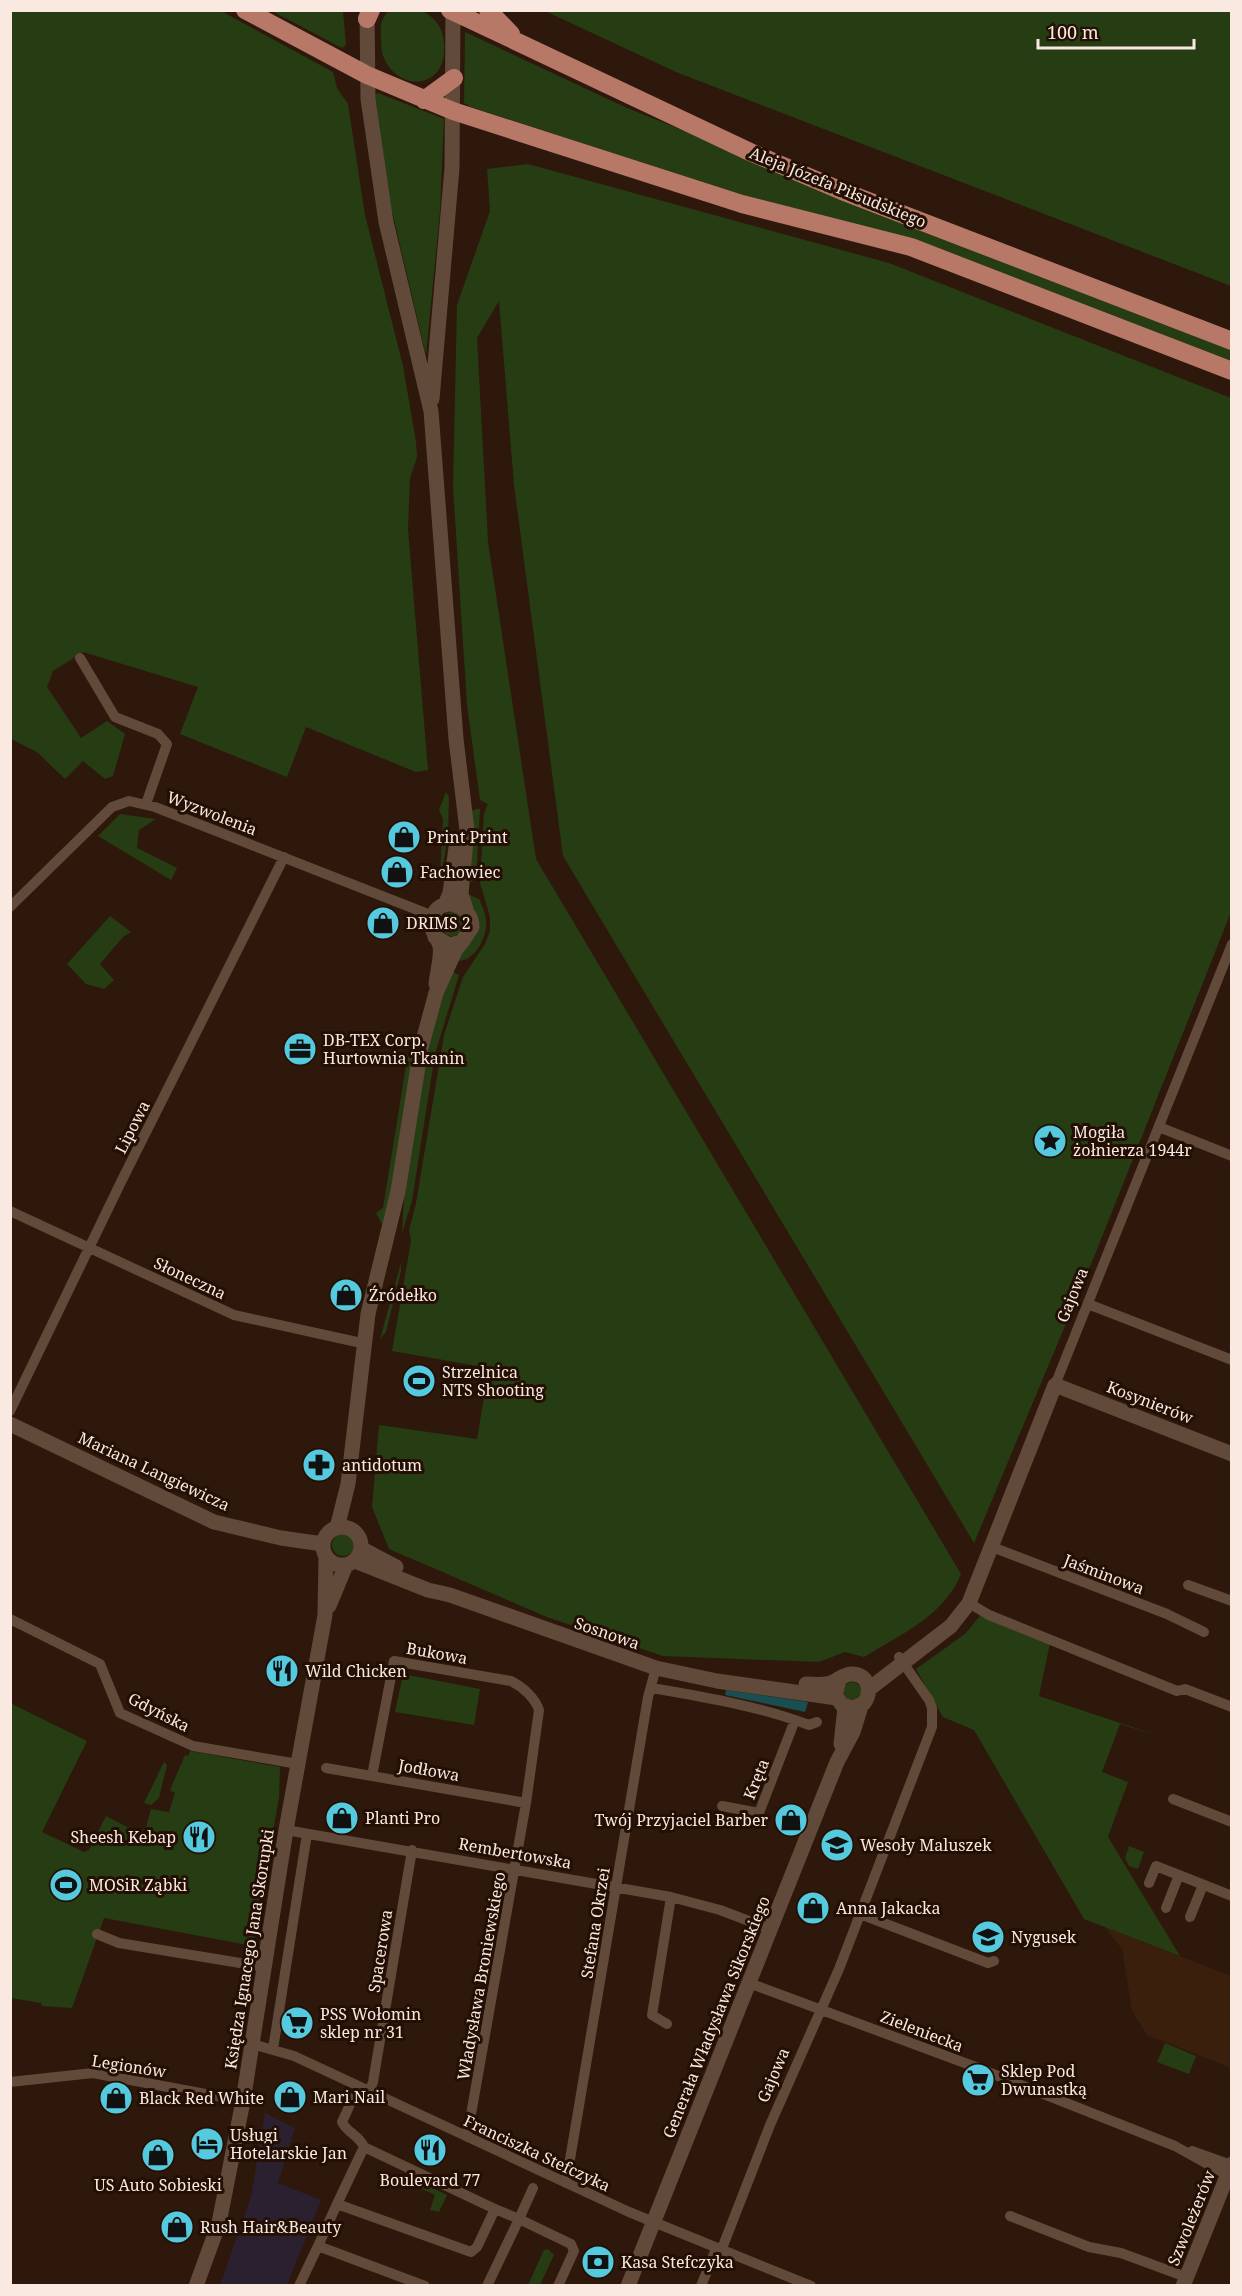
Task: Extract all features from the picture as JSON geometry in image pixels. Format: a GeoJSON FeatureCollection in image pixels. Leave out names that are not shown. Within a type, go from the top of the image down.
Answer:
{"type":"FeatureCollection","features":[{"type":"Feature","properties":{"kind":"main road"},"geometry":{"type":"LineString","coordinates":[[245,10],[368,75]]}},
{"type":"Feature","properties":{"kind":"main road"},"geometry":{"type":"LineString","coordinates":[[488,10],[515,37],[532,49]]}},
{"type":"Feature","properties":{"kind":"main road"},"geometry":{"type":"LineString","coordinates":[[430,411],[449,219],[454,78],[452,11]]}},
{"type":"Feature","properties":{"kind":"main road","name":"Aleja Józefa Piłsudskiego"},"geometry":{"type":"LineString","coordinates":[[452,11],[750,152],[843,191],[1232,341]]}},
{"type":"Feature","properties":{"kind":"main road"},"geometry":{"type":"LineString","coordinates":[[337,1528],[348,1484],[355,1414],[366,1344],[377,1316],[393,1246],[397,1222],[398,1191],[421,1048],[436,993],[456,949],[472,927],[471,917],[461,894],[467,841],[456,740],[430,411],[386,222],[368,99],[369,14]]}},
{"type":"Feature","properties":{"kind":"main road","name":"Aleja Józefa Piłsudskiego"},"geometry":{"type":"LineString","coordinates":[[368,75],[453,111],[742,204],[911,248],[1232,371]]}},
{"type":"Feature","properties":{"kind":"main road"},"geometry":{"type":"LineString","coordinates":[[424,100],[454,78]]}},
{"type":"Feature","properties":{"kind":"main road"},"geometry":{"type":"LineString","coordinates":[[436,993],[440,950],[431,929],[433,916],[445,905],[450,893],[463,805]]}},
{"type":"Feature","properties":{"kind":"main road"},"geometry":{"type":"LineString","coordinates":[[445,905],[457,904],[466,909]]}},
{"type":"Feature","properties":{"kind":"main road"},"geometry":{"type":"LineString","coordinates":[[435,937],[449,945],[462,942]]}},
{"type":"Feature","properties":{"kind":"main road","name":"Kosynierów"},"geometry":{"type":"LineString","coordinates":[[1055,1385],[1232,1454]]}},
{"type":"Feature","properties":{"kind":"main road","name":"Gajowa"},"geometry":{"type":"LineString","coordinates":[[865,1682],[901,1660],[957,1620],[969,1603],[1055,1385]]}},
{"type":"Feature","properties":{"kind":"main road","name":"Mariana Langiewicza"},"geometry":{"type":"LineString","coordinates":[[10,1424],[214,1522],[325,1550]]}},
{"type":"Feature","properties":{"kind":"main road"},"geometry":{"type":"LineString","coordinates":[[348,1484],[351,1517],[356,1533],[362,1542],[354,1559],[335,1564],[325,1550],[329,1533],[337,1528],[346,1528],[356,1533]]}},
{"type":"Feature","properties":{"kind":"main road","name":"Księdza Ignacego Jana Skorupki"},"geometry":{"type":"LineString","coordinates":[[196,2286],[219,2223],[243,2101],[286,1830],[325,1615],[325,1550]]}},
{"type":"Feature","properties":{"kind":"main road","name":"Księdza Ignacego Jana Skorupki"},"geometry":{"type":"LineString","coordinates":[[325,1615],[354,1559]]}},
{"type":"Feature","properties":{"kind":"main road","name":"Sosnowa"},"geometry":{"type":"LineString","coordinates":[[354,1559],[428,1590],[450,1595],[656,1668],[717,1681],[758,1685],[826,1684],[839,1680]]}},
{"type":"Feature","properties":{"kind":"main road"},"geometry":{"type":"LineString","coordinates":[[849,1674],[865,1682],[868,1696],[847,1704],[835,1686],[839,1680],[849,1674]]}},
{"type":"Feature","properties":{"kind":"main road","name":"Sosnowa"},"geometry":{"type":"LineString","coordinates":[[758,1685],[847,1704]]}},
{"type":"Feature","properties":{"kind":"main road","name":"Generała Władysława Sikorskiego"},"geometry":{"type":"LineString","coordinates":[[628,2286],[837,1762],[853,1732],[847,1704]]}},
{"type":"Feature","properties":{"kind":"main road","name":"Szwoleżerów"},"geometry":{"type":"LineString","coordinates":[[1185,2282],[1230,2168]]}},
{"type":"Feature","properties":{"kind":"street"},"geometry":{"type":"LineString","coordinates":[[80,658],[115,717],[158,735],[167,744],[146,804]]}},
{"type":"Feature","properties":{"kind":"street","name":"Wyzwolenia"},"geometry":{"type":"LineString","coordinates":[[10,907],[112,807],[129,801],[146,804],[433,916]]}},
{"type":"Feature","properties":{"kind":"street","name":"Lipowa"},"geometry":{"type":"LineString","coordinates":[[10,1411],[284,857]]}},
{"type":"Feature","properties":{"kind":"street","name":"Gajowa"},"geometry":{"type":"LineString","coordinates":[[1055,1385],[1232,944]]}},
{"type":"Feature","properties":{"kind":"street"},"geometry":{"type":"LineString","coordinates":[[1159,1127],[1232,1156]]}},
{"type":"Feature","properties":{"kind":"street","name":"Słoneczna"},"geometry":{"type":"LineString","coordinates":[[10,1211],[234,1315],[366,1344]]}},
{"type":"Feature","properties":{"kind":"street"},"geometry":{"type":"LineString","coordinates":[[1088,1304],[1232,1360]]}},
{"type":"Feature","properties":{"kind":"street","name":"Jaśminowa"},"geometry":{"type":"LineString","coordinates":[[992,1547],[1167,1614],[1177,1621],[1204,1632]]}},
{"type":"Feature","properties":{"kind":"street"},"geometry":{"type":"LineString","coordinates":[[1188,1585],[1232,1601]]}},
{"type":"Feature","properties":{"kind":"street"},"geometry":{"type":"LineString","coordinates":[[969,1603],[989,1615],[1177,1690],[1185,1689],[1232,1707]]}},
{"type":"Feature","properties":{"kind":"street","name":"Gdyńska"},"geometry":{"type":"LineString","coordinates":[[10,1619],[100,1664],[120,1713],[194,1746],[298,1764]]}},
{"type":"Feature","properties":{"kind":"street","name":"Gajowa"},"geometry":{"type":"LineString","coordinates":[[701,2286],[860,1914],[932,1727],[932,1708],[929,1700],[901,1660]]}},
{"type":"Feature","properties":{"kind":"street","name":"Bukowa"},"geometry":{"type":"LineString","coordinates":[[372,1776],[394,1661],[511,1681],[519,1685]]}},
{"type":"Feature","properties":{"kind":"street","name":"Stefana Okrzei"},"geometry":{"type":"LineString","coordinates":[[566,2183],[616,1886],[656,1668]]}},
{"type":"Feature","properties":{"kind":"street","name":"Władysława Broniewskiego"},"geometry":{"type":"LineString","coordinates":[[467,2137],[526,1803],[539,1710],[519,1685]]}},
{"type":"Feature","properties":{"kind":"street"},"geometry":{"type":"LineString","coordinates":[[652,1688],[702,1697],[809,1725],[817,1722]]}},
{"type":"Feature","properties":{"kind":"street","name":"Kręta"},"geometry":{"type":"LineString","coordinates":[[722,1806],[759,1813],[795,1720]]}},
{"type":"Feature","properties":{"kind":"street","name":"Jodłowa"},"geometry":{"type":"LineString","coordinates":[[326,1768],[526,1803]]}},
{"type":"Feature","properties":{"kind":"street"},"geometry":{"type":"LineString","coordinates":[[1173,1799],[1232,1822]]}},
{"type":"Feature","properties":{"kind":"street","name":"Rembertowska"},"geometry":{"type":"LineString","coordinates":[[286,1830],[412,1850],[671,1897],[720,1910],[770,1929]]}},
{"type":"Feature","properties":{"kind":"street"},"geometry":{"type":"LineString","coordinates":[[273,2049],[307,1834]]}},
{"type":"Feature","properties":{"kind":"street","name":"Spacerowa"},"geometry":{"type":"LineString","coordinates":[[369,2092],[373,2082],[412,1850]]}},
{"type":"Feature","properties":{"kind":"street"},"geometry":{"type":"LineString","coordinates":[[1149,1883],[1156,1866],[1232,1896]]}},
{"type":"Feature","properties":{"kind":"street"},"geometry":{"type":"LineString","coordinates":[[1166,1908],[1179,1875]]}},
{"type":"Feature","properties":{"kind":"street"},"geometry":{"type":"LineString","coordinates":[[1190,1917],[1203,1885]]}},
{"type":"Feature","properties":{"kind":"street"},"geometry":{"type":"LineString","coordinates":[[667,2024],[652,2015],[671,1897]]}},
{"type":"Feature","properties":{"kind":"street"},"geometry":{"type":"LineString","coordinates":[[860,1914],[988,1963],[994,1961]]}},
{"type":"Feature","properties":{"kind":"street"},"geometry":{"type":"LineString","coordinates":[[97,1934],[115,1942],[264,1967]]}},
{"type":"Feature","properties":{"kind":"street","name":"Zieleniecka"},"geometry":{"type":"LineString","coordinates":[[749,1983],[1230,2168]]}},
{"type":"Feature","properties":{"kind":"street","name":"Franciszka Stefczyka"},"geometry":{"type":"LineString","coordinates":[[252,2044],[273,2049],[653,2223],[811,2286]]}},
{"type":"Feature","properties":{"kind":"street","name":"Legionów"},"geometry":{"type":"LineString","coordinates":[[10,2082],[93,2073],[243,2101]]}},
{"type":"Feature","properties":{"kind":"street"},"geometry":{"type":"LineString","coordinates":[[353,2098],[342,2122],[346,2129],[360,2138],[364,2147],[571,2244],[574,2251],[558,2286]]}},
{"type":"Feature","properties":{"kind":"street"},"geometry":{"type":"LineString","coordinates":[[299,2286],[364,2147]]}},
{"type":"Feature","properties":{"kind":"street"},"geometry":{"type":"LineString","coordinates":[[487,2286],[533,2188]]}},
{"type":"Feature","properties":{"kind":"street"},"geometry":{"type":"LineString","coordinates":[[337,2204],[471,2252],[477,2247],[495,2209]]}},
{"type":"Feature","properties":{"kind":"street"},"geometry":{"type":"LineString","coordinates":[[1010,2217],[1089,2247],[1121,2253],[1185,2282]]}},
{"type":"Feature","properties":{"kind":"street"},"geometry":{"type":"LineString","coordinates":[[318,2246],[425,2286]]}},
{"type":"Feature","properties":{"kind":"shaded area"},"geometry":{"type":"Polygon","coordinates":[[[1105,1927],[1231,1976],[1231,2068],[1147,2035],[1132,2011],[1122,1949],[1105,1927]]]}},
{"type":"Feature","properties":{"kind":"shaded area"},"geometry":{"type":"Polygon","coordinates":[[[265,2113],[295,2128],[278,2183],[321,2200],[287,2285],[220,2285],[251,2197],[265,2113]]]}},
{"type":"Feature","properties":{"kind":"green space"},"geometry":{"type":"Polygon","coordinates":[[[10,11],[221,11],[333,72],[337,88],[348,104],[365,215],[403,366],[416,442],[417,457],[410,478],[408,529],[428,770],[416,772],[306,727],[287,777],[180,734],[198,687],[83,652],[53,671],[47,687],[81,738],[107,721],[125,734],[113,776],[105,779],[83,761],[65,779],[37,752],[11,739],[10,11]]]}},
{"type":"Feature","properties":{"kind":"green space"},"geometry":{"type":"Polygon","coordinates":[[[272,11],[343,11],[346,45],[342,48],[272,11]]]}},
{"type":"Feature","properties":{"kind":"green space"},"geometry":{"type":"Polygon","coordinates":[[[389,11],[422,11],[438,24],[444,43],[443,59],[438,70],[430,78],[410,81],[400,77],[384,58],[381,25],[389,11]]]}},
{"type":"Feature","properties":{"kind":"green space"},"geometry":{"type":"Polygon","coordinates":[[[545,11],[1231,11],[1231,286],[676,72],[545,11]]]}},
{"type":"Feature","properties":{"kind":"green space"},"geometry":{"type":"Polygon","coordinates":[[[465,32],[627,108],[1231,349],[1231,363],[908,238],[743,195],[471,107],[464,103],[465,32]]]}},
{"type":"Feature","properties":{"kind":"green space"},"geometry":{"type":"Polygon","coordinates":[[[378,93],[444,119],[440,211],[426,355],[391,207],[375,95],[378,93]]]}},
{"type":"Feature","properties":{"kind":"green space"},"geometry":{"type":"Polygon","coordinates":[[[528,164],[889,263],[1231,398],[1231,912],[1096,1252],[974,1543],[563,856],[514,485],[499,301],[477,338],[488,542],[536,859],[961,1574],[954,1588],[933,1612],[920,1623],[864,1657],[845,1652],[819,1662],[663,1656],[547,1617],[389,1549],[372,1507],[379,1425],[477,1439],[489,1368],[392,1351],[411,1241],[409,1230],[416,1203],[444,1035],[463,977],[485,944],[490,931],[490,917],[480,883],[484,813],[488,804],[480,800],[467,705],[453,487],[457,305],[490,211],[487,169],[528,164]]]}},
{"type":"Feature","properties":{"kind":"green space"},"geometry":{"type":"Polygon","coordinates":[[[446,792],[449,797],[448,835],[441,880],[435,882],[440,874],[443,819],[439,810],[446,792]]]}},
{"type":"Feature","properties":{"kind":"green space"},"geometry":{"type":"Polygon","coordinates":[[[480,809],[476,881],[466,882],[472,811],[480,809]]]}},
{"type":"Feature","properties":{"kind":"green space"},"geometry":{"type":"Polygon","coordinates":[[[120,814],[156,819],[139,830],[137,848],[177,868],[171,880],[98,836],[120,814]]]}},
{"type":"Feature","properties":{"kind":"green space"},"geometry":{"type":"Polygon","coordinates":[[[466,893],[479,899],[486,923],[480,945],[472,956],[461,961],[455,960],[476,935],[466,893]]]}},
{"type":"Feature","properties":{"kind":"green space"},"geometry":{"type":"Polygon","coordinates":[[[452,912],[461,915],[464,924],[461,933],[452,936],[443,933],[440,924],[443,915],[452,912]]]}},
{"type":"Feature","properties":{"kind":"green space"},"geometry":{"type":"Polygon","coordinates":[[[110,916],[131,932],[123,937],[100,964],[114,980],[104,989],[86,984],[67,964],[110,916]]]}},
{"type":"Feature","properties":{"kind":"green space"},"geometry":{"type":"Polygon","coordinates":[[[451,971],[459,975],[435,1054],[412,1201],[402,1233],[405,1180],[428,1041],[451,971]]]}},
{"type":"Feature","properties":{"kind":"green space"},"geometry":{"type":"Polygon","coordinates":[[[409,1047],[413,1047],[413,1059],[391,1190],[382,1224],[376,1213],[383,1208],[409,1047]]]}},
{"type":"Feature","properties":{"kind":"green space"},"geometry":{"type":"Polygon","coordinates":[[[401,1263],[386,1332],[380,1339],[401,1263]]]}},
{"type":"Feature","properties":{"kind":"green space"},"geometry":{"type":"Polygon","coordinates":[[[339,1534],[347,1534],[354,1541],[354,1549],[347,1556],[339,1556],[332,1549],[332,1541],[339,1534]]]}},
{"type":"Feature","properties":{"kind":"green space"},"geometry":{"type":"Polygon","coordinates":[[[984,1611],[1050,1643],[1039,1696],[1162,1737],[1120,1724],[1102,1772],[1128,1782],[1108,1837],[1180,1956],[1084,1919],[974,1730],[943,1717],[916,1669],[965,1634],[984,1611]]]}},
{"type":"Feature","properties":{"kind":"green space"},"geometry":{"type":"Polygon","coordinates":[[[403,1674],[480,1689],[474,1725],[395,1712],[403,1674]]]}},
{"type":"Feature","properties":{"kind":"green space"},"geometry":{"type":"Polygon","coordinates":[[[852,1682],[858,1685],[861,1691],[858,1697],[852,1700],[846,1697],[843,1691],[846,1685],[852,1682]]]}},
{"type":"Feature","properties":{"kind":"green space"},"geometry":{"type":"Polygon","coordinates":[[[10,1703],[87,1741],[42,1832],[84,1852],[89,1850],[106,1816],[131,1829],[131,1837],[139,1838],[140,1834],[144,1835],[151,1809],[169,1812],[175,1793],[170,1790],[185,1755],[188,1756],[190,1751],[280,1767],[279,1797],[253,1946],[104,1918],[72,2008],[42,2006],[41,2003],[11,1998],[10,1703]]]}},
{"type":"Feature","properties":{"kind":"green space"},"geometry":{"type":"Polygon","coordinates":[[[164,1762],[167,1765],[159,1798],[151,1805],[144,1803],[164,1762]]]}},
{"type":"Feature","properties":{"kind":"green space"},"geometry":{"type":"Polygon","coordinates":[[[1129,1846],[1144,1852],[1138,1869],[1129,1866],[1125,1858],[1129,1846]]]}},
{"type":"Feature","properties":{"kind":"green space"},"geometry":{"type":"Polygon","coordinates":[[[1165,2043],[1196,2056],[1189,2074],[1157,2062],[1165,2043]]]}},
{"type":"Feature","properties":{"kind":"green space"},"geometry":{"type":"Polygon","coordinates":[[[424,2184],[447,2195],[439,2212],[430,2210],[435,2195],[422,2189],[424,2184]]]}},
{"type":"Feature","properties":{"kind":"green space"},"geometry":{"type":"Polygon","coordinates":[[[548,2249],[554,2255],[540,2285],[528,2285],[544,2250],[548,2249]]]}},
{"type":"Feature","properties":{"kind":"water"},"geometry":{"type":"Polygon","coordinates":[[[726,1690],[808,1702],[805,1712],[725,1695],[726,1690]]]}},
{"type":"Feature","properties":{"kind":"place","name":"Print Print"},"geometry":{"type":"Point","coordinates":[404,837]}},
{"type":"Feature","properties":{"kind":"place","name":"Fachowiec"},"geometry":{"type":"Point","coordinates":[397,872]}},
{"type":"Feature","properties":{"kind":"place","name":"DRIMS 2"},"geometry":{"type":"Point","coordinates":[383,923]}},
{"type":"Feature","properties":{"kind":"place","name":"DB-TEX Corp. Hurtownia Tkanin"},"geometry":{"type":"Point","coordinates":[300,1049]}},
{"type":"Feature","properties":{"kind":"place","name":"Mogiła żołnierza 1944r"},"geometry":{"type":"Point","coordinates":[1050,1141]}},
{"type":"Feature","properties":{"kind":"place","name":"Źródełko"},"geometry":{"type":"Point","coordinates":[346,1295]}},
{"type":"Feature","properties":{"kind":"place","name":"Strzelnica NTS Shooting"},"geometry":{"type":"Point","coordinates":[419,1381]}},
{"type":"Feature","properties":{"kind":"place","name":"antidotum"},"geometry":{"type":"Point","coordinates":[319,1465]}},
{"type":"Feature","properties":{"kind":"place","name":"Wild Chicken"},"geometry":{"type":"Point","coordinates":[282,1671]}},
{"type":"Feature","properties":{"kind":"place","name":"Planti Pro"},"geometry":{"type":"Point","coordinates":[342,1818]}},
{"type":"Feature","properties":{"kind":"place","name":"Twój Przyjaciel Barber"},"geometry":{"type":"Point","coordinates":[791,1820]}},
{"type":"Feature","properties":{"kind":"place","name":"Sheesh Kebap"},"geometry":{"type":"Point","coordinates":[199,1837]}},
{"type":"Feature","properties":{"kind":"place","name":"Wesoły Maluszek"},"geometry":{"type":"Point","coordinates":[837,1845]}},
{"type":"Feature","properties":{"kind":"place","name":"MOSiR Ząbki"},"geometry":{"type":"Point","coordinates":[66,1885]}},
{"type":"Feature","properties":{"kind":"place","name":"Anna Jakacka"},"geometry":{"type":"Point","coordinates":[813,1908]}},
{"type":"Feature","properties":{"kind":"place","name":"Nygusek"},"geometry":{"type":"Point","coordinates":[988,1937]}},
{"type":"Feature","properties":{"kind":"place","name":"PSS Wołomin sklep nr 31"},"geometry":{"type":"Point","coordinates":[297,2023]}},
{"type":"Feature","properties":{"kind":"place","name":"Sklep Pod Dwunastką"},"geometry":{"type":"Point","coordinates":[978,2080]}},
{"type":"Feature","properties":{"kind":"place","name":"Mari Nail"},"geometry":{"type":"Point","coordinates":[290,2097]}},
{"type":"Feature","properties":{"kind":"place","name":"Black Red White"},"geometry":{"type":"Point","coordinates":[116,2098]}},
{"type":"Feature","properties":{"kind":"place","name":"Usługi Hotelarskie Jan"},"geometry":{"type":"Point","coordinates":[207,2144]}},
{"type":"Feature","properties":{"kind":"place","name":"Boulevard 77"},"geometry":{"type":"Point","coordinates":[430,2150]}},
{"type":"Feature","properties":{"kind":"place","name":"US Auto Sobieski"},"geometry":{"type":"Point","coordinates":[158,2155]}},
{"type":"Feature","properties":{"kind":"place","name":"Rush Hair&Beauty"},"geometry":{"type":"Point","coordinates":[177,2227]}},
{"type":"Feature","properties":{"kind":"place","name":"Kasa Stefczyka"},"geometry":{"type":"Point","coordinates":[598,2262]}}]}
